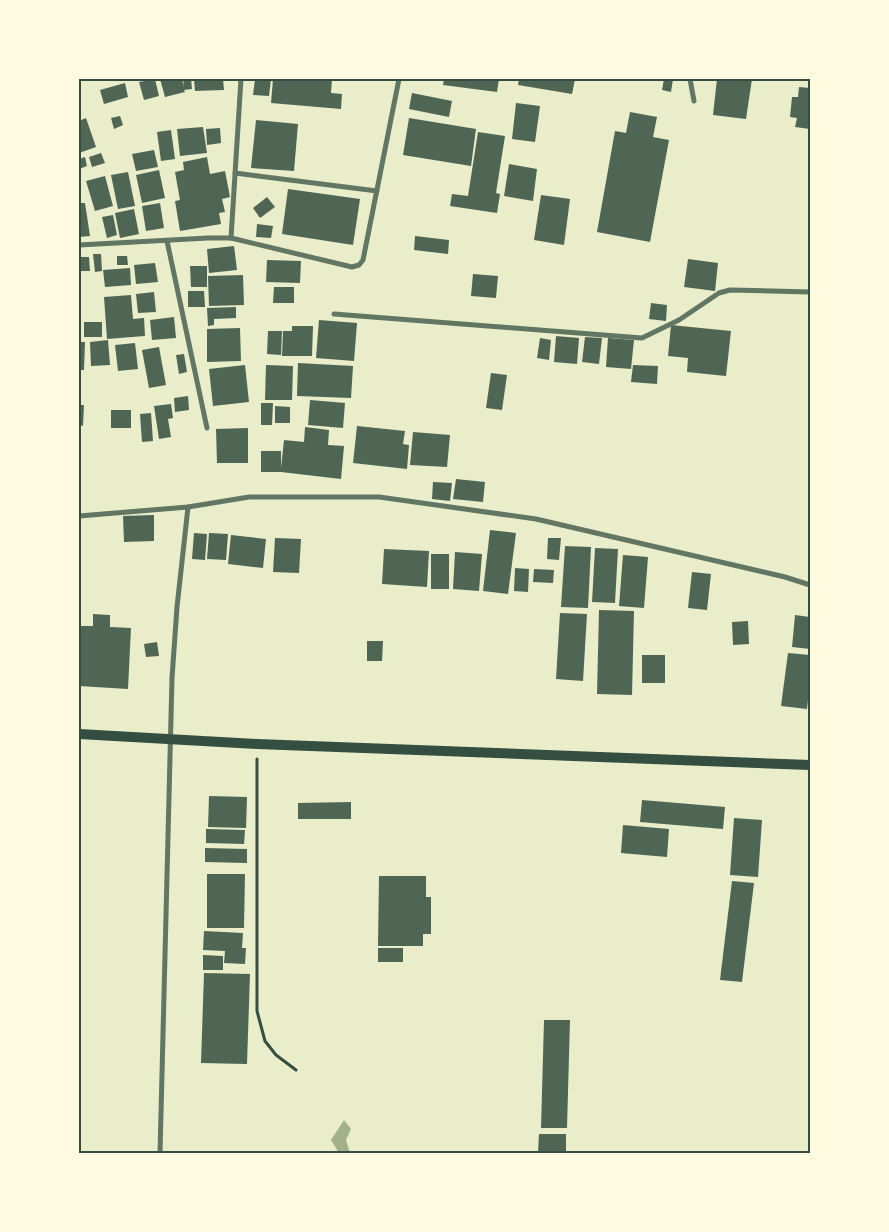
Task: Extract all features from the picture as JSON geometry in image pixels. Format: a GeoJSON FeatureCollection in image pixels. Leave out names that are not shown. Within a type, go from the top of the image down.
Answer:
{"type":"FeatureCollection","features":[{"type":"Feature","properties":{"kind":"main road"},"geometry":{"type":"LineString","coordinates":[[79,734],[257,744],[810,765]]}},
{"type":"Feature","properties":{"kind":"street"},"geometry":{"type":"LineString","coordinates":[[231,238],[241,79]]}},
{"type":"Feature","properties":{"kind":"street"},"geometry":{"type":"LineString","coordinates":[[79,245],[231,238],[352,267],[359,265],[363,260],[400,79]]}},
{"type":"Feature","properties":{"kind":"street"},"geometry":{"type":"LineString","coordinates":[[690,79],[694,101]]}},
{"type":"Feature","properties":{"kind":"street"},"geometry":{"type":"LineString","coordinates":[[235,173],[377,190]]}},
{"type":"Feature","properties":{"kind":"street"},"geometry":{"type":"LineString","coordinates":[[167,241],[207,428]]}},
{"type":"Feature","properties":{"kind":"street"},"geometry":{"type":"LineString","coordinates":[[334,314],[642,338],[679,320],[719,293],[730,290],[810,292]]}},
{"type":"Feature","properties":{"kind":"street"},"geometry":{"type":"LineString","coordinates":[[79,516],[188,507],[249,497],[379,497],[536,520],[785,577],[810,585]]}},
{"type":"Feature","properties":{"kind":"street"},"geometry":{"type":"LineString","coordinates":[[160,1153],[172,678],[177,607],[188,507]]}},
{"type":"Feature","properties":{"kind":"path"},"geometry":{"type":"LineString","coordinates":[[257,744],[257,1012],[265,1041],[276,1056],[296,1070]]}},
{"type":"Feature","properties":{"kind":"shaded area"},"geometry":{"type":"Polygon","coordinates":[[[344,1120],[351,1129],[346,1140],[350,1153],[339,1153],[331,1140],[344,1120]]]}},
{"type":"Feature","properties":{"kind":"building"},"geometry":{"type":"Polygon","coordinates":[[[155,79],[159,96],[144,100],[139,82],[155,79]]]}},
{"type":"Feature","properties":{"kind":"building"},"geometry":{"type":"Polygon","coordinates":[[[160,79],[182,79],[184,87],[183,79],[191,79],[192,89],[165,97],[160,79]]]}},
{"type":"Feature","properties":{"kind":"building"},"geometry":{"type":"Polygon","coordinates":[[[194,79],[223,79],[224,90],[195,91],[194,79]]]}},
{"type":"Feature","properties":{"kind":"building"},"geometry":{"type":"Polygon","coordinates":[[[255,79],[271,79],[269,96],[253,95],[255,79]]]}},
{"type":"Feature","properties":{"kind":"building"},"geometry":{"type":"Polygon","coordinates":[[[273,79],[332,79],[331,93],[342,94],[341,109],[271,103],[273,79]]]}},
{"type":"Feature","properties":{"kind":"building"},"geometry":{"type":"Polygon","coordinates":[[[444,79],[499,79],[497,92],[443,85],[444,79]]]}},
{"type":"Feature","properties":{"kind":"building"},"geometry":{"type":"Polygon","coordinates":[[[519,79],[575,79],[572,94],[518,85],[519,79]]]}},
{"type":"Feature","properties":{"kind":"building"},"geometry":{"type":"Polygon","coordinates":[[[664,79],[673,79],[671,92],[662,90],[664,79]]]}},
{"type":"Feature","properties":{"kind":"building"},"geometry":{"type":"Polygon","coordinates":[[[717,79],[752,79],[746,119],[713,115],[717,79]]]}},
{"type":"Feature","properties":{"kind":"building"},"geometry":{"type":"Polygon","coordinates":[[[125,83],[128,97],[104,104],[100,90],[125,83]]]}},
{"type":"Feature","properties":{"kind":"building"},"geometry":{"type":"Polygon","coordinates":[[[799,87],[810,88],[810,129],[795,127],[797,118],[790,117],[792,97],[798,97],[799,87]]]}},
{"type":"Feature","properties":{"kind":"building"},"geometry":{"type":"Polygon","coordinates":[[[412,93],[452,101],[449,117],[409,109],[412,93]]]}},
{"type":"Feature","properties":{"kind":"building"},"geometry":{"type":"Polygon","coordinates":[[[516,103],[540,106],[535,142],[512,139],[516,103]]]}},
{"type":"Feature","properties":{"kind":"building"},"geometry":{"type":"Polygon","coordinates":[[[630,112],[657,117],[653,137],[669,140],[650,242],[597,232],[615,131],[626,133],[630,112]]]}},
{"type":"Feature","properties":{"kind":"building"},"geometry":{"type":"Polygon","coordinates":[[[120,116],[123,125],[114,129],[111,118],[120,116]]]}},
{"type":"Feature","properties":{"kind":"building"},"geometry":{"type":"Polygon","coordinates":[[[86,118],[96,147],[79,153],[79,121],[86,118]]]}},
{"type":"Feature","properties":{"kind":"building"},"geometry":{"type":"Polygon","coordinates":[[[409,118],[476,129],[471,166],[403,155],[409,118]]]}},
{"type":"Feature","properties":{"kind":"building"},"geometry":{"type":"Polygon","coordinates":[[[256,120],[298,124],[294,171],[251,168],[256,120]]]}},
{"type":"Feature","properties":{"kind":"building"},"geometry":{"type":"Polygon","coordinates":[[[203,127],[207,153],[180,156],[177,129],[203,127]]]}},
{"type":"Feature","properties":{"kind":"building"},"geometry":{"type":"Polygon","coordinates":[[[220,128],[221,143],[207,145],[206,129],[220,128]]]}},
{"type":"Feature","properties":{"kind":"building"},"geometry":{"type":"Polygon","coordinates":[[[171,130],[175,159],[161,161],[157,132],[171,130]]]}},
{"type":"Feature","properties":{"kind":"building"},"geometry":{"type":"Polygon","coordinates":[[[478,132],[505,136],[496,193],[500,194],[497,213],[450,206],[452,194],[468,196],[478,132]]]}},
{"type":"Feature","properties":{"kind":"building"},"geometry":{"type":"Polygon","coordinates":[[[154,150],[158,167],[136,171],[132,154],[154,150]]]}},
{"type":"Feature","properties":{"kind":"building"},"geometry":{"type":"Polygon","coordinates":[[[101,153],[105,163],[92,167],[89,157],[101,153]]]}},
{"type":"Feature","properties":{"kind":"building"},"geometry":{"type":"Polygon","coordinates":[[[85,157],[87,166],[79,169],[79,159],[85,157]]]}},
{"type":"Feature","properties":{"kind":"building"},"geometry":{"type":"Polygon","coordinates":[[[207,157],[210,174],[225,171],[230,197],[222,199],[225,212],[219,213],[221,224],[180,231],[175,201],[180,200],[175,172],[184,170],[183,162],[207,157]]]}},
{"type":"Feature","properties":{"kind":"building"},"geometry":{"type":"Polygon","coordinates":[[[509,164],[537,169],[533,201],[504,196],[509,164]]]}},
{"type":"Feature","properties":{"kind":"building"},"geometry":{"type":"Polygon","coordinates":[[[159,170],[165,198],[142,203],[136,175],[159,170]]]}},
{"type":"Feature","properties":{"kind":"building"},"geometry":{"type":"Polygon","coordinates":[[[128,172],[135,206],[118,209],[111,175],[128,172]]]}},
{"type":"Feature","properties":{"kind":"building"},"geometry":{"type":"Polygon","coordinates":[[[105,176],[113,206],[95,211],[86,181],[105,176]]]}},
{"type":"Feature","properties":{"kind":"building"},"geometry":{"type":"Polygon","coordinates":[[[288,189],[360,199],[353,245],[282,234],[288,189]]]}},
{"type":"Feature","properties":{"kind":"building"},"geometry":{"type":"Polygon","coordinates":[[[541,195],[570,199],[564,245],[534,240],[541,195]]]}},
{"type":"Feature","properties":{"kind":"building"},"geometry":{"type":"Polygon","coordinates":[[[267,197],[275,207],[260,218],[253,208],[267,197]]]}},
{"type":"Feature","properties":{"kind":"building"},"geometry":{"type":"Polygon","coordinates":[[[79,203],[85,203],[90,236],[79,237],[79,203]]]}},
{"type":"Feature","properties":{"kind":"building"},"geometry":{"type":"Polygon","coordinates":[[[160,203],[164,228],[146,231],[142,206],[160,203]]]}},
{"type":"Feature","properties":{"kind":"building"},"geometry":{"type":"Polygon","coordinates":[[[134,209],[139,234],[120,238],[115,213],[134,209]]]}},
{"type":"Feature","properties":{"kind":"building"},"geometry":{"type":"Polygon","coordinates":[[[113,215],[117,235],[107,238],[102,217],[113,215]]]}},
{"type":"Feature","properties":{"kind":"building"},"geometry":{"type":"Polygon","coordinates":[[[257,224],[273,226],[271,238],[256,237],[257,224]]]}},
{"type":"Feature","properties":{"kind":"building"},"geometry":{"type":"Polygon","coordinates":[[[415,236],[449,240],[448,254],[414,250],[415,236]]]}},
{"type":"Feature","properties":{"kind":"building"},"geometry":{"type":"Polygon","coordinates":[[[234,246],[237,270],[209,273],[207,249],[234,246]]]}},
{"type":"Feature","properties":{"kind":"building"},"geometry":{"type":"Polygon","coordinates":[[[93,254],[101,254],[102,271],[95,272],[93,254]]]}},
{"type":"Feature","properties":{"kind":"building"},"geometry":{"type":"Polygon","coordinates":[[[117,256],[127,256],[128,265],[117,265],[117,256]]]}},
{"type":"Feature","properties":{"kind":"building"},"geometry":{"type":"Polygon","coordinates":[[[79,257],[89,257],[90,271],[79,271],[79,257]]]}},
{"type":"Feature","properties":{"kind":"building"},"geometry":{"type":"Polygon","coordinates":[[[688,259],[718,263],[715,291],[684,287],[688,259]]]}},
{"type":"Feature","properties":{"kind":"building"},"geometry":{"type":"Polygon","coordinates":[[[267,260],[301,261],[300,283],[266,282],[267,260]]]}},
{"type":"Feature","properties":{"kind":"building"},"geometry":{"type":"Polygon","coordinates":[[[155,263],[158,282],[136,284],[134,265],[155,263]]]}},
{"type":"Feature","properties":{"kind":"building"},"geometry":{"type":"Polygon","coordinates":[[[190,266],[207,266],[207,287],[191,287],[190,266]]]}},
{"type":"Feature","properties":{"kind":"building"},"geometry":{"type":"Polygon","coordinates":[[[130,268],[131,285],[105,287],[103,270],[130,268]]]}},
{"type":"Feature","properties":{"kind":"building"},"geometry":{"type":"Polygon","coordinates":[[[473,274],[498,276],[496,298],[471,296],[473,274]]]}},
{"type":"Feature","properties":{"kind":"building"},"geometry":{"type":"Polygon","coordinates":[[[243,275],[244,305],[209,306],[208,276],[243,275]]]}},
{"type":"Feature","properties":{"kind":"building"},"geometry":{"type":"Polygon","coordinates":[[[274,287],[294,287],[294,303],[273,303],[274,287]]]}},
{"type":"Feature","properties":{"kind":"building"},"geometry":{"type":"Polygon","coordinates":[[[188,291],[204,291],[205,307],[188,307],[188,291]]]}},
{"type":"Feature","properties":{"kind":"building"},"geometry":{"type":"Polygon","coordinates":[[[154,292],[156,312],[138,313],[136,294],[154,292]]]}},
{"type":"Feature","properties":{"kind":"building"},"geometry":{"type":"Polygon","coordinates":[[[131,295],[133,319],[144,318],[145,336],[107,339],[104,297],[131,295]]]}},
{"type":"Feature","properties":{"kind":"building"},"geometry":{"type":"Polygon","coordinates":[[[651,303],[667,305],[666,321],[649,319],[651,303]]]}},
{"type":"Feature","properties":{"kind":"building"},"geometry":{"type":"Polygon","coordinates":[[[236,307],[236,318],[214,319],[214,325],[208,326],[207,308],[236,307]]]}},
{"type":"Feature","properties":{"kind":"building"},"geometry":{"type":"Polygon","coordinates":[[[174,317],[176,338],[152,340],[150,320],[174,317]]]}},
{"type":"Feature","properties":{"kind":"building"},"geometry":{"type":"Polygon","coordinates":[[[319,320],[357,323],[354,361],[316,358],[319,320]]]}},
{"type":"Feature","properties":{"kind":"building"},"geometry":{"type":"Polygon","coordinates":[[[84,322],[102,322],[102,337],[84,337],[84,322]]]}},
{"type":"Feature","properties":{"kind":"building"},"geometry":{"type":"Polygon","coordinates":[[[671,325],[731,331],[726,376],[687,372],[688,358],[668,356],[671,325]]]}},
{"type":"Feature","properties":{"kind":"building"},"geometry":{"type":"Polygon","coordinates":[[[292,326],[313,326],[312,356],[282,356],[283,331],[292,331],[292,326]]]}},
{"type":"Feature","properties":{"kind":"building"},"geometry":{"type":"Polygon","coordinates":[[[240,328],[241,361],[207,362],[207,329],[240,328]]]}},
{"type":"Feature","properties":{"kind":"building"},"geometry":{"type":"Polygon","coordinates":[[[268,331],[282,331],[281,355],[267,354],[268,331]]]}},
{"type":"Feature","properties":{"kind":"building"},"geometry":{"type":"Polygon","coordinates":[[[556,336],[579,338],[577,364],[554,362],[556,336]]]}},
{"type":"Feature","properties":{"kind":"building"},"geometry":{"type":"Polygon","coordinates":[[[585,337],[602,338],[599,364],[582,362],[585,337]]]}},
{"type":"Feature","properties":{"kind":"building"},"geometry":{"type":"Polygon","coordinates":[[[540,338],[551,340],[549,360],[537,358],[540,338]]]}},
{"type":"Feature","properties":{"kind":"building"},"geometry":{"type":"Polygon","coordinates":[[[608,338],[634,340],[631,369],[606,367],[608,338]]]}},
{"type":"Feature","properties":{"kind":"building"},"geometry":{"type":"Polygon","coordinates":[[[108,340],[110,365],[91,366],[90,342],[108,340]]]}},
{"type":"Feature","properties":{"kind":"building"},"geometry":{"type":"Polygon","coordinates":[[[79,342],[85,342],[84,370],[79,370],[79,342]]]}},
{"type":"Feature","properties":{"kind":"building"},"geometry":{"type":"Polygon","coordinates":[[[135,343],[138,369],[118,371],[115,345],[135,343]]]}},
{"type":"Feature","properties":{"kind":"building"},"geometry":{"type":"Polygon","coordinates":[[[159,347],[166,385],[149,388],[142,350],[159,347]]]}},
{"type":"Feature","properties":{"kind":"building"},"geometry":{"type":"Polygon","coordinates":[[[184,354],[187,372],[179,374],[176,355],[184,354]]]}},
{"type":"Feature","properties":{"kind":"building"},"geometry":{"type":"Polygon","coordinates":[[[298,363],[353,366],[351,398],[297,396],[298,363]]]}},
{"type":"Feature","properties":{"kind":"building"},"geometry":{"type":"Polygon","coordinates":[[[245,365],[249,402],[213,406],[209,369],[245,365]]]}},
{"type":"Feature","properties":{"kind":"building"},"geometry":{"type":"Polygon","coordinates":[[[266,365],[293,366],[292,400],[265,400],[266,365]]]}},
{"type":"Feature","properties":{"kind":"building"},"geometry":{"type":"Polygon","coordinates":[[[633,365],[658,366],[657,384],[631,382],[633,365]]]}},
{"type":"Feature","properties":{"kind":"building"},"geometry":{"type":"Polygon","coordinates":[[[491,373],[507,375],[502,410],[486,408],[491,373]]]}},
{"type":"Feature","properties":{"kind":"building"},"geometry":{"type":"Polygon","coordinates":[[[188,396],[189,410],[175,412],[174,398],[188,396]]]}},
{"type":"Feature","properties":{"kind":"building"},"geometry":{"type":"Polygon","coordinates":[[[310,400],[345,403],[343,428],[308,425],[310,400]]]}},
{"type":"Feature","properties":{"kind":"building"},"geometry":{"type":"Polygon","coordinates":[[[261,403],[273,403],[272,425],[261,425],[261,403]]]}},
{"type":"Feature","properties":{"kind":"building"},"geometry":{"type":"Polygon","coordinates":[[[171,404],[173,418],[168,419],[171,437],[159,439],[154,406],[171,404]]]}},
{"type":"Feature","properties":{"kind":"building"},"geometry":{"type":"Polygon","coordinates":[[[79,405],[84,405],[83,426],[79,425],[79,405]]]}},
{"type":"Feature","properties":{"kind":"building"},"geometry":{"type":"Polygon","coordinates":[[[275,406],[290,407],[290,423],[275,423],[275,406]]]}},
{"type":"Feature","properties":{"kind":"building"},"geometry":{"type":"Polygon","coordinates":[[[111,410],[131,410],[131,428],[111,428],[111,410]]]}},
{"type":"Feature","properties":{"kind":"building"},"geometry":{"type":"Polygon","coordinates":[[[151,413],[153,441],[142,442],[140,414],[151,413]]]}},
{"type":"Feature","properties":{"kind":"building"},"geometry":{"type":"Polygon","coordinates":[[[357,426],[405,431],[403,444],[409,445],[407,469],[353,463],[357,426]]]}},
{"type":"Feature","properties":{"kind":"building"},"geometry":{"type":"Polygon","coordinates":[[[305,427],[329,430],[328,445],[344,446],[341,479],[281,472],[261,472],[261,451],[281,451],[281,468],[284,440],[304,442],[305,427]]]}},
{"type":"Feature","properties":{"kind":"building"},"geometry":{"type":"Polygon","coordinates":[[[248,428],[248,463],[217,463],[216,429],[248,428]]]}},
{"type":"Feature","properties":{"kind":"building"},"geometry":{"type":"Polygon","coordinates":[[[413,432],[450,435],[447,467],[410,465],[413,432]]]}},
{"type":"Feature","properties":{"kind":"building"},"geometry":{"type":"Polygon","coordinates":[[[456,479],[485,482],[483,502],[453,499],[456,479]]]}},
{"type":"Feature","properties":{"kind":"building"},"geometry":{"type":"Polygon","coordinates":[[[433,482],[452,483],[450,501],[432,499],[433,482]]]}},
{"type":"Feature","properties":{"kind":"building"},"geometry":{"type":"Polygon","coordinates":[[[154,515],[154,541],[124,542],[123,516],[154,515]]]}},
{"type":"Feature","properties":{"kind":"building"},"geometry":{"type":"Polygon","coordinates":[[[490,530],[516,533],[508,594],[483,591],[490,530]]]}},
{"type":"Feature","properties":{"kind":"building"},"geometry":{"type":"Polygon","coordinates":[[[194,533],[207,534],[205,560],[192,559],[194,533]]]}},
{"type":"Feature","properties":{"kind":"building"},"geometry":{"type":"Polygon","coordinates":[[[209,533],[228,534],[226,560],[207,559],[209,533]]]}},
{"type":"Feature","properties":{"kind":"building"},"geometry":{"type":"Polygon","coordinates":[[[231,535],[266,539],[263,568],[228,564],[231,535]]]}},
{"type":"Feature","properties":{"kind":"building"},"geometry":{"type":"Polygon","coordinates":[[[275,538],[301,539],[299,573],[273,572],[275,538]]]}},
{"type":"Feature","properties":{"kind":"building"},"geometry":{"type":"Polygon","coordinates":[[[548,538],[561,538],[559,560],[547,559],[548,538]]]}},
{"type":"Feature","properties":{"kind":"building"},"geometry":{"type":"Polygon","coordinates":[[[565,546],[591,547],[588,608],[561,607],[565,546]]]}},
{"type":"Feature","properties":{"kind":"building"},"geometry":{"type":"Polygon","coordinates":[[[595,548],[618,549],[615,603],[592,602],[595,548]]]}},
{"type":"Feature","properties":{"kind":"building"},"geometry":{"type":"Polygon","coordinates":[[[384,549],[429,551],[427,587],[382,584],[384,549]]]}},
{"type":"Feature","properties":{"kind":"building"},"geometry":{"type":"Polygon","coordinates":[[[455,552],[482,554],[479,591],[453,589],[455,552]]]}},
{"type":"Feature","properties":{"kind":"building"},"geometry":{"type":"Polygon","coordinates":[[[431,554],[449,554],[449,589],[431,589],[431,554]]]}},
{"type":"Feature","properties":{"kind":"building"},"geometry":{"type":"Polygon","coordinates":[[[623,555],[648,557],[644,608],[619,606],[623,555]]]}},
{"type":"Feature","properties":{"kind":"building"},"geometry":{"type":"Polygon","coordinates":[[[515,568],[529,569],[528,592],[514,591],[515,568]]]}},
{"type":"Feature","properties":{"kind":"building"},"geometry":{"type":"Polygon","coordinates":[[[534,569],[554,570],[553,583],[533,582],[534,569]]]}},
{"type":"Feature","properties":{"kind":"building"},"geometry":{"type":"Polygon","coordinates":[[[692,572],[711,574],[707,610],[688,608],[692,572]]]}},
{"type":"Feature","properties":{"kind":"building"},"geometry":{"type":"Polygon","coordinates":[[[599,610],[634,611],[632,695],[597,694],[599,610]]]}},
{"type":"Feature","properties":{"kind":"building"},"geometry":{"type":"Polygon","coordinates":[[[560,613],[587,614],[583,681],[556,679],[560,613]]]}},
{"type":"Feature","properties":{"kind":"building"},"geometry":{"type":"Polygon","coordinates":[[[93,614],[110,615],[110,627],[131,628],[128,689],[79,686],[79,626],[93,626],[93,614]]]}},
{"type":"Feature","properties":{"kind":"building"},"geometry":{"type":"Polygon","coordinates":[[[795,615],[810,617],[810,649],[792,647],[795,615]]]}},
{"type":"Feature","properties":{"kind":"building"},"geometry":{"type":"Polygon","coordinates":[[[748,621],[749,644],[733,645],[732,622],[748,621]]]}},
{"type":"Feature","properties":{"kind":"building"},"geometry":{"type":"Polygon","coordinates":[[[367,641],[383,641],[382,661],[367,661],[367,641]]]}},
{"type":"Feature","properties":{"kind":"building"},"geometry":{"type":"Polygon","coordinates":[[[157,642],[159,656],[146,657],[144,644],[157,642]]]}},
{"type":"Feature","properties":{"kind":"building"},"geometry":{"type":"Polygon","coordinates":[[[788,653],[810,655],[807,709],[781,706],[788,653]]]}},
{"type":"Feature","properties":{"kind":"building"},"geometry":{"type":"Polygon","coordinates":[[[642,655],[665,655],[665,683],[642,683],[642,655]]]}},
{"type":"Feature","properties":{"kind":"building"},"geometry":{"type":"Polygon","coordinates":[[[209,796],[247,797],[246,828],[208,827],[209,796]]]}},
{"type":"Feature","properties":{"kind":"building"},"geometry":{"type":"Polygon","coordinates":[[[642,800],[725,807],[723,829],[640,822],[642,800]]]}},
{"type":"Feature","properties":{"kind":"building"},"geometry":{"type":"Polygon","coordinates":[[[351,802],[351,819],[298,819],[298,803],[351,802]]]}},
{"type":"Feature","properties":{"kind":"building"},"geometry":{"type":"Polygon","coordinates":[[[734,818],[762,820],[758,877],[730,875],[734,818]]]}},
{"type":"Feature","properties":{"kind":"building"},"geometry":{"type":"Polygon","coordinates":[[[623,825],[669,829],[667,857],[621,853],[623,825]]]}},
{"type":"Feature","properties":{"kind":"building"},"geometry":{"type":"Polygon","coordinates":[[[206,829],[245,830],[244,844],[206,843],[206,829]]]}},
{"type":"Feature","properties":{"kind":"building"},"geometry":{"type":"Polygon","coordinates":[[[205,848],[247,849],[247,863],[205,862],[205,848]]]}},
{"type":"Feature","properties":{"kind":"building"},"geometry":{"type":"Polygon","coordinates":[[[207,874],[245,874],[244,928],[207,928],[207,874]]]}},
{"type":"Feature","properties":{"kind":"building"},"geometry":{"type":"Polygon","coordinates":[[[379,876],[426,876],[426,897],[431,897],[431,934],[423,934],[423,946],[378,946],[379,876]]]}},
{"type":"Feature","properties":{"kind":"building"},"geometry":{"type":"Polygon","coordinates":[[[732,881],[754,883],[742,982],[720,980],[732,881]]]}},
{"type":"Feature","properties":{"kind":"building"},"geometry":{"type":"Polygon","coordinates":[[[204,931],[243,933],[242,948],[246,948],[245,964],[224,963],[225,951],[203,950],[204,931]]]}},
{"type":"Feature","properties":{"kind":"building"},"geometry":{"type":"Polygon","coordinates":[[[378,948],[403,948],[403,962],[378,962],[378,948]]]}},
{"type":"Feature","properties":{"kind":"building"},"geometry":{"type":"Polygon","coordinates":[[[203,955],[223,956],[223,970],[203,970],[203,955]]]}},
{"type":"Feature","properties":{"kind":"building"},"geometry":{"type":"Polygon","coordinates":[[[204,973],[250,974],[247,1064],[201,1063],[204,973]]]}},
{"type":"Feature","properties":{"kind":"building"},"geometry":{"type":"Polygon","coordinates":[[[544,1020],[570,1020],[567,1128],[541,1128],[544,1020]]]}},
{"type":"Feature","properties":{"kind":"building"},"geometry":{"type":"Polygon","coordinates":[[[539,1134],[566,1134],[566,1153],[538,1153],[539,1134]]]}}]}
